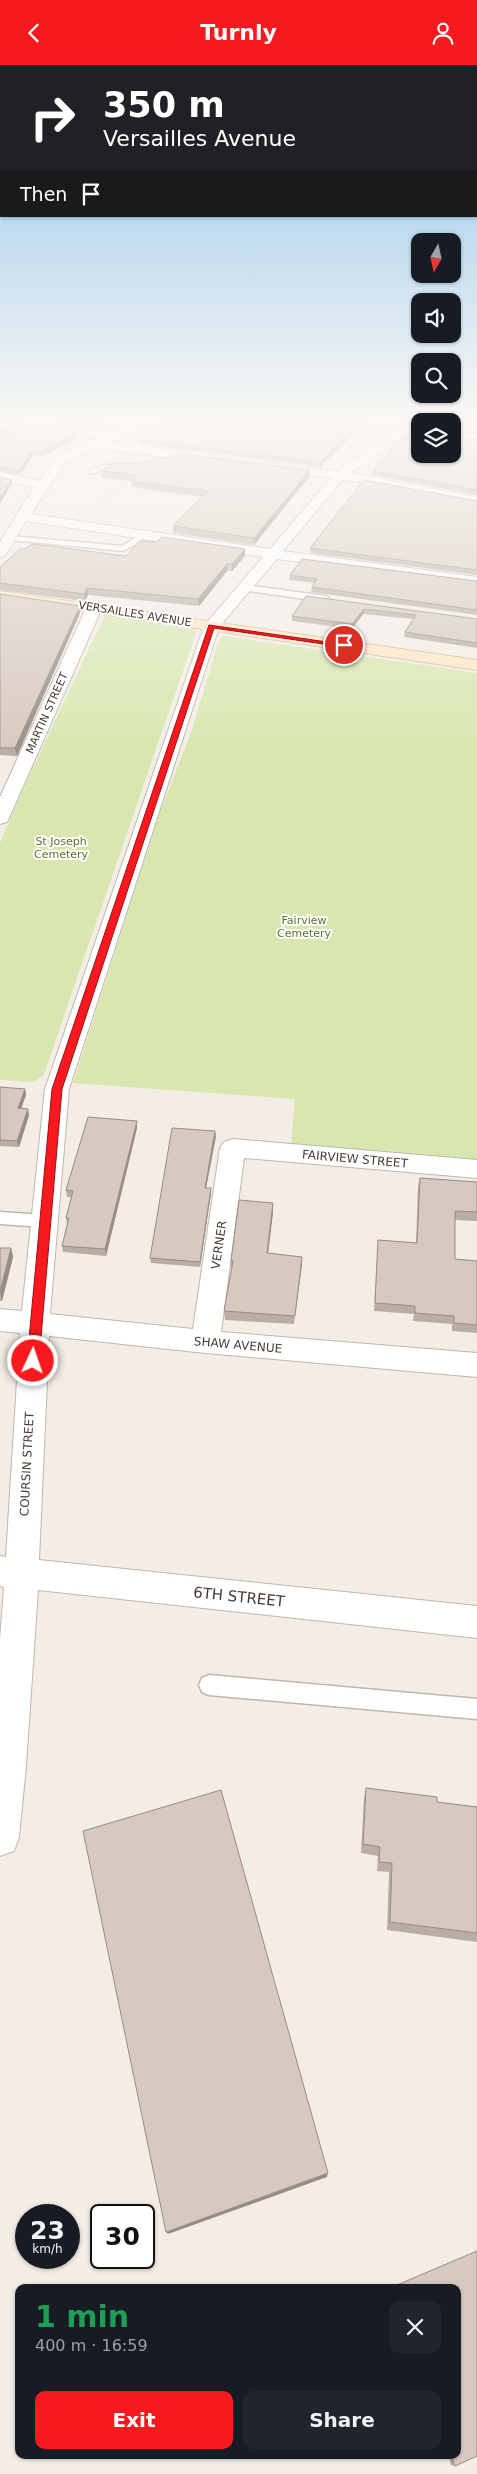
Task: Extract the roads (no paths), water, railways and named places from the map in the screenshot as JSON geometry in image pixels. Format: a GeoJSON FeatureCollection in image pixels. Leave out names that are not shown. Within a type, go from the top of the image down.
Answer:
{"type":"FeatureCollection","features":[{"type":"Feature","properties":{"kind":"street"},"geometry":{"type":"LineString","coordinates":[[0,553],[12,534]]}},
{"type":"Feature","properties":{"kind":"street"},"geometry":{"type":"LineString","coordinates":[[142,534],[477,581]]}},
{"type":"Feature","properties":{"kind":"street","name":"COURSIN STREET"},"geometry":{"type":"LineString","coordinates":[[0,1837],[8,1766],[11,1572],[57,1089],[212,626],[290,534]]}},
{"type":"Feature","properties":{"kind":"street","name":"VERSAILLES AVENUE"},"geometry":{"type":"LineString","coordinates":[[0,595],[477,665]]}},
{"type":"Feature","properties":{"kind":"street","name":"MARTIN STREET"},"geometry":{"type":"LineString","coordinates":[[0,818],[9,780],[94,608]]}},
{"type":"Feature","properties":{"kind":"street","name":"FAIRVIEW STREET"},"geometry":{"type":"LineString","coordinates":[[233,1148],[477,1169]]}},
{"type":"Feature","properties":{"kind":"street","name":"VERNER"},"geometry":{"type":"LineString","coordinates":[[205,1342],[233,1148]]}},
{"type":"Feature","properties":{"kind":"street","name":"SHAW AVENUE"},"geometry":{"type":"LineString","coordinates":[[0,1320],[205,1342],[477,1365]]}},
{"type":"Feature","properties":{"kind":"street","name":"6TH STREET"},"geometry":{"type":"LineString","coordinates":[[11,1572],[477,1622]]}},
{"type":"Feature","properties":{"kind":"lane"},"geometry":{"type":"LineString","coordinates":[[10,538],[124,549],[146,535]]}},
{"type":"Feature","properties":{"kind":"lane"},"geometry":{"type":"LineString","coordinates":[[244,588],[332,600]]}},
{"type":"Feature","properties":{"kind":"lane"},"geometry":{"type":"LineString","coordinates":[[0,1218],[44,1221]]}},
{"type":"Feature","properties":{"kind":"lane"},"geometry":{"type":"LineString","coordinates":[[209,1685],[477,1709]]}},
{"type":"Feature","properties":{"kind":"park label","name":"St Joseph Cemetery"},"geometry":{"type":"Point","coordinates":[61,847]}},
{"type":"Feature","properties":{"kind":"park label","name":"Fairview Cemetery"},"geometry":{"type":"Point","coordinates":[304,926]}}]}
